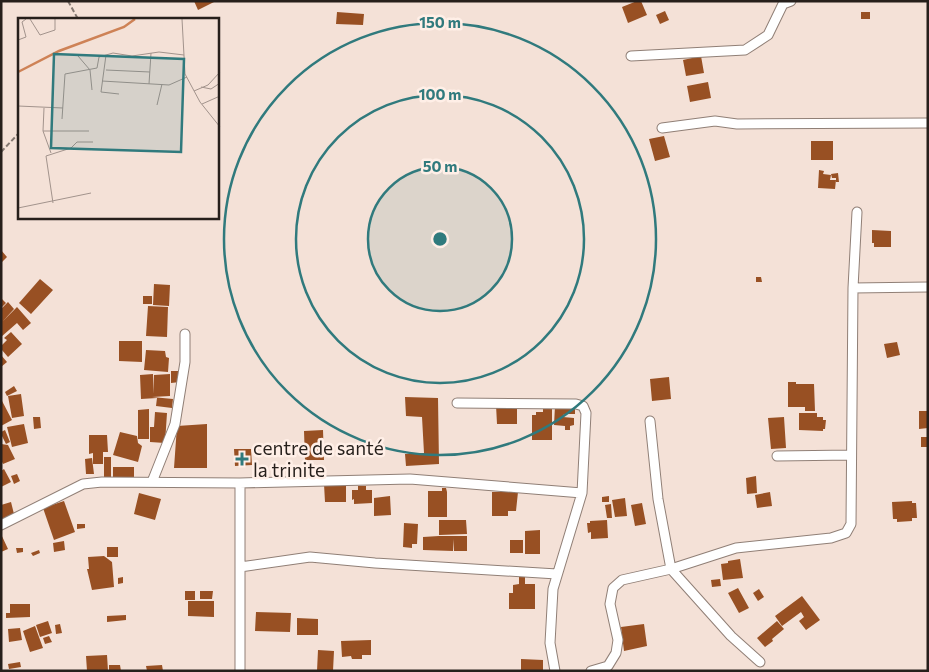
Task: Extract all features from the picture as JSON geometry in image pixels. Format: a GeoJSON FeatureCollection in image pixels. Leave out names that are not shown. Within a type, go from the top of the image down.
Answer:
{"type":"FeatureCollection","features":[{"type":"Feature","properties":{"kind":"street"},"geometry":{"type":"LineString","coordinates":[[631,56],[745,50],[768,35],[784,4],[791,1]]}},
{"type":"Feature","properties":{"kind":"street"},"geometry":{"type":"LineString","coordinates":[[662,128],[715,121],[737,124],[928,123]]}},
{"type":"Feature","properties":{"kind":"street"},"geometry":{"type":"LineString","coordinates":[[591,671],[608,666],[616,653],[618,640],[610,604],[613,588],[622,580],[670,569],[736,548],[831,538],[846,533],[851,524],[853,288],[857,212]]}},
{"type":"Feature","properties":{"kind":"street"},"geometry":{"type":"LineString","coordinates":[[853,288],[928,287]]}},
{"type":"Feature","properties":{"kind":"street"},"geometry":{"type":"LineString","coordinates":[[152,482],[174,424],[185,362],[185,334]]}},
{"type":"Feature","properties":{"kind":"street"},"geometry":{"type":"LineString","coordinates":[[457,403],[576,404],[583,406],[586,414],[582,493],[553,589],[550,643],[555,671]]}},
{"type":"Feature","properties":{"kind":"street"},"geometry":{"type":"LineString","coordinates":[[650,421],[658,499],[670,569],[731,636],[760,662]]}},
{"type":"Feature","properties":{"kind":"street"},"geometry":{"type":"LineString","coordinates":[[777,456],[851,455]]}},
{"type":"Feature","properties":{"kind":"street"},"geometry":{"type":"LineString","coordinates":[[1,525],[29,513],[82,484],[102,482],[240,483],[410,479],[582,493]]}},
{"type":"Feature","properties":{"kind":"street"},"geometry":{"type":"LineString","coordinates":[[240,483],[240,671]]}},
{"type":"Feature","properties":{"kind":"street"},"geometry":{"type":"LineString","coordinates":[[240,566],[310,557],[375,563],[557,574]]}},
{"type":"Feature","properties":{"kind":"path"},"geometry":{"type":"LineString","coordinates":[[68,1],[77,18]]}},
{"type":"Feature","properties":{"kind":"path"},"geometry":{"type":"LineString","coordinates":[[1,152],[18,133]]}},
{"type":"Feature","properties":{"kind":"building"},"geometry":{"type":"Polygon","coordinates":[[[194,1],[216,1],[198,10],[194,1]]]}},
{"type":"Feature","properties":{"kind":"building"},"geometry":{"type":"Polygon","coordinates":[[[641,1],[647,15],[628,23],[622,7],[641,1]]]}},
{"type":"Feature","properties":{"kind":"building"},"geometry":{"type":"Polygon","coordinates":[[[665,11],[669,20],[660,24],[656,15],[665,11]]]}},
{"type":"Feature","properties":{"kind":"building"},"geometry":{"type":"Polygon","coordinates":[[[337,12],[364,14],[363,25],[336,24],[337,12]]]}},
{"type":"Feature","properties":{"kind":"building"},"geometry":{"type":"Polygon","coordinates":[[[861,12],[870,12],[870,19],[861,19],[861,12]]]}},
{"type":"Feature","properties":{"kind":"building"},"geometry":{"type":"Polygon","coordinates":[[[701,56],[704,73],[686,76],[683,60],[701,56]]]}},
{"type":"Feature","properties":{"kind":"building"},"geometry":{"type":"Polygon","coordinates":[[[708,82],[711,98],[690,102],[687,86],[708,82]]]}},
{"type":"Feature","properties":{"kind":"building"},"geometry":{"type":"Polygon","coordinates":[[[664,136],[670,157],[655,161],[649,139],[664,136]]]}},
{"type":"Feature","properties":{"kind":"building"},"geometry":{"type":"Polygon","coordinates":[[[811,141],[833,141],[833,160],[811,160],[811,141]]]}},
{"type":"Feature","properties":{"kind":"building"},"geometry":{"type":"Polygon","coordinates":[[[819,170],[824,171],[823,174],[831,175],[830,180],[836,180],[835,189],[818,188],[819,170]]]}},
{"type":"Feature","properties":{"kind":"building"},"geometry":{"type":"Polygon","coordinates":[[[838,173],[839,182],[836,182],[836,178],[832,178],[831,174],[838,173]]]}},
{"type":"Feature","properties":{"kind":"building"},"geometry":{"type":"Polygon","coordinates":[[[872,230],[891,231],[891,247],[874,247],[874,243],[872,243],[872,230]]]}},
{"type":"Feature","properties":{"kind":"building"},"geometry":{"type":"Polygon","coordinates":[[[1,250],[7,257],[1,263],[1,250]]]}},
{"type":"Feature","properties":{"kind":"building"},"geometry":{"type":"Polygon","coordinates":[[[756,277],[761,277],[762,282],[756,282],[756,277]]]}},
{"type":"Feature","properties":{"kind":"building"},"geometry":{"type":"Polygon","coordinates":[[[40,279],[53,290],[31,314],[19,303],[40,279]]]}},
{"type":"Feature","properties":{"kind":"building"},"geometry":{"type":"Polygon","coordinates":[[[154,284],[170,285],[169,306],[153,305],[154,284]]]}},
{"type":"Feature","properties":{"kind":"building"},"geometry":{"type":"Polygon","coordinates":[[[143,296],[152,296],[152,304],[143,304],[143,296]]]}},
{"type":"Feature","properties":{"kind":"building"},"geometry":{"type":"Polygon","coordinates":[[[1,298],[6,303],[1,308],[1,298]]]}},
{"type":"Feature","properties":{"kind":"building"},"geometry":{"type":"Polygon","coordinates":[[[8,302],[14,309],[3,321],[17,307],[31,323],[23,330],[17,323],[1,337],[1,309],[8,302]]]}},
{"type":"Feature","properties":{"kind":"building"},"geometry":{"type":"Polygon","coordinates":[[[148,306],[168,307],[167,337],[146,336],[148,306]]]}},
{"type":"Feature","properties":{"kind":"building"},"geometry":{"type":"Polygon","coordinates":[[[11,332],[22,344],[8,357],[1,349],[1,346],[7,340],[4,338],[11,332]]]}},
{"type":"Feature","properties":{"kind":"building"},"geometry":{"type":"Polygon","coordinates":[[[119,341],[142,341],[142,362],[119,361],[119,341]]]}},
{"type":"Feature","properties":{"kind":"building"},"geometry":{"type":"Polygon","coordinates":[[[897,342],[900,355],[887,358],[884,344],[897,342]]]}},
{"type":"Feature","properties":{"kind":"building"},"geometry":{"type":"Polygon","coordinates":[[[146,350],[165,351],[166,357],[169,358],[168,372],[144,370],[146,350]]]}},
{"type":"Feature","properties":{"kind":"building"},"geometry":{"type":"Polygon","coordinates":[[[1,355],[7,362],[1,367],[1,355]]]}},
{"type":"Feature","properties":{"kind":"building"},"geometry":{"type":"Polygon","coordinates":[[[171,371],[180,371],[180,382],[171,383],[171,371]]]}},
{"type":"Feature","properties":{"kind":"building"},"geometry":{"type":"Polygon","coordinates":[[[153,374],[154,394],[154,375],[170,374],[170,396],[152,397],[173,399],[172,408],[156,406],[157,398],[141,399],[140,375],[153,374]]]}},
{"type":"Feature","properties":{"kind":"building"},"geometry":{"type":"Polygon","coordinates":[[[669,377],[671,399],[652,401],[650,379],[669,377]]]}},
{"type":"Feature","properties":{"kind":"building"},"geometry":{"type":"Polygon","coordinates":[[[788,382],[814,384],[815,411],[805,411],[805,407],[788,407],[788,382]]]}},
{"type":"Feature","properties":{"kind":"building"},"geometry":{"type":"Polygon","coordinates":[[[14,386],[17,391],[7,396],[5,392],[14,386]]]}},
{"type":"Feature","properties":{"kind":"building"},"geometry":{"type":"Polygon","coordinates":[[[21,394],[24,416],[12,418],[8,396],[21,394]]]}},
{"type":"Feature","properties":{"kind":"building"},"geometry":{"type":"Polygon","coordinates":[[[405,397],[438,398],[439,464],[406,466],[405,454],[424,453],[422,417],[406,416],[405,397]]]}},
{"type":"Feature","properties":{"kind":"building"},"geometry":{"type":"Polygon","coordinates":[[[1,399],[12,420],[1,426],[1,399]]]}},
{"type":"Feature","properties":{"kind":"building"},"geometry":{"type":"Polygon","coordinates":[[[517,404],[517,424],[497,424],[496,405],[517,404]]]}},
{"type":"Feature","properties":{"kind":"building"},"geometry":{"type":"Polygon","coordinates":[[[555,406],[575,407],[575,414],[564,414],[563,417],[574,418],[574,425],[570,426],[570,430],[565,430],[565,426],[554,425],[555,406]]]}},
{"type":"Feature","properties":{"kind":"building"},"geometry":{"type":"Polygon","coordinates":[[[149,409],[149,439],[138,439],[138,410],[149,409]]]}},
{"type":"Feature","properties":{"kind":"building"},"geometry":{"type":"Polygon","coordinates":[[[543,409],[552,409],[552,440],[532,440],[532,415],[536,415],[536,412],[543,412],[543,409]]]}},
{"type":"Feature","properties":{"kind":"building"},"geometry":{"type":"Polygon","coordinates":[[[919,411],[928,411],[928,428],[919,429],[919,411]]]}},
{"type":"Feature","properties":{"kind":"building"},"geometry":{"type":"Polygon","coordinates":[[[155,412],[167,413],[165,443],[150,442],[150,427],[154,427],[155,412]]]}},
{"type":"Feature","properties":{"kind":"building"},"geometry":{"type":"Polygon","coordinates":[[[799,413],[817,413],[817,417],[823,417],[823,420],[826,420],[825,429],[823,431],[799,430],[799,413]]]}},
{"type":"Feature","properties":{"kind":"building"},"geometry":{"type":"Polygon","coordinates":[[[33,417],[40,417],[41,428],[34,429],[33,417]]]}},
{"type":"Feature","properties":{"kind":"building"},"geometry":{"type":"Polygon","coordinates":[[[784,417],[786,448],[771,449],[768,418],[784,417]]]}},
{"type":"Feature","properties":{"kind":"building"},"geometry":{"type":"Polygon","coordinates":[[[24,424],[28,443],[12,447],[7,427],[24,424]]]}},
{"type":"Feature","properties":{"kind":"building"},"geometry":{"type":"Polygon","coordinates":[[[207,424],[207,468],[174,468],[177,426],[207,424]]]}},
{"type":"Feature","properties":{"kind":"building"},"geometry":{"type":"Polygon","coordinates":[[[5,430],[10,442],[6,444],[1,434],[5,430]]]}},
{"type":"Feature","properties":{"kind":"building"},"geometry":{"type":"Polygon","coordinates":[[[323,430],[324,460],[305,460],[304,431],[323,430]]]}},
{"type":"Feature","properties":{"kind":"building"},"geometry":{"type":"Polygon","coordinates":[[[120,432],[137,436],[138,443],[142,446],[138,462],[113,455],[120,432]]]}},
{"type":"Feature","properties":{"kind":"building"},"geometry":{"type":"Polygon","coordinates":[[[89,435],[107,435],[108,452],[103,452],[103,464],[93,464],[93,453],[89,454],[89,435]]]}},
{"type":"Feature","properties":{"kind":"building"},"geometry":{"type":"Polygon","coordinates":[[[921,437],[928,437],[928,447],[921,447],[921,437]]]}},
{"type":"Feature","properties":{"kind":"building"},"geometry":{"type":"Polygon","coordinates":[[[1,444],[8,445],[15,459],[3,464],[1,460],[1,444]]]}},
{"type":"Feature","properties":{"kind":"building"},"geometry":{"type":"Polygon","coordinates":[[[234,449],[251,449],[252,465],[235,466],[234,449]]]}},
{"type":"Feature","properties":{"kind":"building"},"geometry":{"type":"Polygon","coordinates":[[[104,457],[111,457],[111,478],[104,477],[104,457]]]}},
{"type":"Feature","properties":{"kind":"building"},"geometry":{"type":"Polygon","coordinates":[[[92,458],[94,474],[86,474],[85,459],[92,458]]]}},
{"type":"Feature","properties":{"kind":"building"},"geometry":{"type":"Polygon","coordinates":[[[113,467],[134,467],[134,478],[113,478],[113,467]]]}},
{"type":"Feature","properties":{"kind":"building"},"geometry":{"type":"Polygon","coordinates":[[[4,469],[11,482],[1,487],[1,471],[4,469]]]}},
{"type":"Feature","properties":{"kind":"building"},"geometry":{"type":"Polygon","coordinates":[[[17,474],[20,481],[14,484],[11,476],[17,474]]]}},
{"type":"Feature","properties":{"kind":"building"},"geometry":{"type":"Polygon","coordinates":[[[756,476],[757,493],[747,494],[746,478],[756,476]]]}},
{"type":"Feature","properties":{"kind":"building"},"geometry":{"type":"Polygon","coordinates":[[[324,484],[346,484],[346,502],[325,502],[324,484]]]}},
{"type":"Feature","properties":{"kind":"building"},"geometry":{"type":"Polygon","coordinates":[[[358,486],[366,486],[366,490],[372,490],[372,503],[354,504],[352,490],[358,490],[358,486]]]}},
{"type":"Feature","properties":{"kind":"building"},"geometry":{"type":"Polygon","coordinates":[[[442,488],[446,488],[447,492],[447,517],[428,517],[428,491],[442,491],[442,488]]]}},
{"type":"Feature","properties":{"kind":"building"},"geometry":{"type":"Polygon","coordinates":[[[492,492],[518,492],[516,511],[508,511],[508,516],[492,516],[492,492]]]}},
{"type":"Feature","properties":{"kind":"building"},"geometry":{"type":"Polygon","coordinates":[[[770,492],[772,506],[757,508],[755,495],[770,492]]]}},
{"type":"Feature","properties":{"kind":"building"},"geometry":{"type":"Polygon","coordinates":[[[139,493],[161,499],[155,520],[134,514],[139,493]]]}},
{"type":"Feature","properties":{"kind":"building"},"geometry":{"type":"Polygon","coordinates":[[[390,496],[391,515],[374,516],[374,498],[390,496]]]}},
{"type":"Feature","properties":{"kind":"building"},"geometry":{"type":"Polygon","coordinates":[[[609,496],[609,502],[602,502],[602,497],[609,496]]]}},
{"type":"Feature","properties":{"kind":"building"},"geometry":{"type":"Polygon","coordinates":[[[625,498],[627,516],[615,517],[612,500],[625,498]]]}},
{"type":"Feature","properties":{"kind":"building"},"geometry":{"type":"Polygon","coordinates":[[[64,501],[75,532],[54,540],[43,508],[64,501]]]}},
{"type":"Feature","properties":{"kind":"building"},"geometry":{"type":"Polygon","coordinates":[[[912,501],[912,503],[916,503],[917,518],[912,518],[912,521],[897,522],[897,519],[893,519],[892,502],[912,501]]]}},
{"type":"Feature","properties":{"kind":"building"},"geometry":{"type":"Polygon","coordinates":[[[11,502],[15,518],[1,523],[1,505],[11,502]]]}},
{"type":"Feature","properties":{"kind":"building"},"geometry":{"type":"Polygon","coordinates":[[[642,503],[646,524],[635,526],[631,505],[642,503]]]}},
{"type":"Feature","properties":{"kind":"building"},"geometry":{"type":"Polygon","coordinates":[[[611,504],[612,518],[607,518],[605,505],[611,504]]]}},
{"type":"Feature","properties":{"kind":"building"},"geometry":{"type":"Polygon","coordinates":[[[439,520],[466,520],[467,534],[439,535],[439,520]]]}},
{"type":"Feature","properties":{"kind":"building"},"geometry":{"type":"Polygon","coordinates":[[[607,520],[608,538],[591,539],[591,532],[588,533],[587,523],[590,523],[590,521],[607,520]]]}},
{"type":"Feature","properties":{"kind":"building"},"geometry":{"type":"Polygon","coordinates":[[[404,523],[418,524],[417,544],[412,544],[412,548],[403,547],[404,523]]]}},
{"type":"Feature","properties":{"kind":"building"},"geometry":{"type":"Polygon","coordinates":[[[77,524],[85,524],[85,528],[77,529],[77,524]]]}},
{"type":"Feature","properties":{"kind":"building"},"geometry":{"type":"Polygon","coordinates":[[[540,530],[540,554],[525,554],[525,531],[540,530]]]}},
{"type":"Feature","properties":{"kind":"building"},"geometry":{"type":"Polygon","coordinates":[[[1,534],[8,549],[1,552],[1,534]]]}},
{"type":"Feature","properties":{"kind":"building"},"geometry":{"type":"Polygon","coordinates":[[[467,536],[467,551],[454,551],[454,539],[453,551],[423,550],[423,537],[467,536]]]}},
{"type":"Feature","properties":{"kind":"building"},"geometry":{"type":"Polygon","coordinates":[[[510,540],[523,540],[523,553],[510,553],[510,540]]]}},
{"type":"Feature","properties":{"kind":"building"},"geometry":{"type":"Polygon","coordinates":[[[64,541],[65,550],[54,552],[53,543],[64,541]]]}},
{"type":"Feature","properties":{"kind":"building"},"geometry":{"type":"Polygon","coordinates":[[[107,547],[118,547],[118,557],[107,557],[107,547]]]}},
{"type":"Feature","properties":{"kind":"building"},"geometry":{"type":"Polygon","coordinates":[[[16,548],[23,548],[23,552],[17,553],[16,548]]]}},
{"type":"Feature","properties":{"kind":"building"},"geometry":{"type":"Polygon","coordinates":[[[39,550],[40,553],[33,556],[31,553],[39,550]]]}},
{"type":"Feature","properties":{"kind":"building"},"geometry":{"type":"Polygon","coordinates":[[[104,556],[112,562],[114,587],[92,590],[87,569],[89,569],[88,557],[104,556]]]}},
{"type":"Feature","properties":{"kind":"building"},"geometry":{"type":"Polygon","coordinates":[[[740,559],[743,578],[723,580],[721,564],[740,559]]]}},
{"type":"Feature","properties":{"kind":"building"},"geometry":{"type":"Polygon","coordinates":[[[519,576],[525,576],[525,584],[535,584],[535,609],[509,609],[509,593],[513,593],[513,585],[519,584],[519,576]]]}},
{"type":"Feature","properties":{"kind":"building"},"geometry":{"type":"Polygon","coordinates":[[[123,577],[123,583],[118,584],[118,578],[123,577]]]}},
{"type":"Feature","properties":{"kind":"building"},"geometry":{"type":"Polygon","coordinates":[[[720,579],[721,586],[712,587],[711,580],[720,579]]]}},
{"type":"Feature","properties":{"kind":"building"},"geometry":{"type":"Polygon","coordinates":[[[738,588],[749,608],[739,613],[728,593],[738,588]]]}},
{"type":"Feature","properties":{"kind":"building"},"geometry":{"type":"Polygon","coordinates":[[[759,589],[764,597],[758,601],[753,593],[759,589]]]}},
{"type":"Feature","properties":{"kind":"building"},"geometry":{"type":"Polygon","coordinates":[[[185,591],[195,591],[195,600],[185,600],[185,591]]]}},
{"type":"Feature","properties":{"kind":"building"},"geometry":{"type":"Polygon","coordinates":[[[200,591],[213,591],[212,599],[200,599],[200,591]]]}},
{"type":"Feature","properties":{"kind":"building"},"geometry":{"type":"Polygon","coordinates":[[[802,596],[820,620],[806,630],[799,621],[804,617],[801,612],[782,626],[775,616],[802,596]]]}},
{"type":"Feature","properties":{"kind":"building"},"geometry":{"type":"Polygon","coordinates":[[[188,601],[214,601],[214,617],[188,616],[188,601]]]}},
{"type":"Feature","properties":{"kind":"building"},"geometry":{"type":"Polygon","coordinates":[[[10,604],[30,604],[30,617],[6,618],[6,613],[10,613],[10,604]]]}},
{"type":"Feature","properties":{"kind":"building"},"geometry":{"type":"Polygon","coordinates":[[[256,612],[291,613],[290,632],[255,631],[256,612]]]}},
{"type":"Feature","properties":{"kind":"building"},"geometry":{"type":"Polygon","coordinates":[[[126,615],[126,620],[107,622],[107,616],[126,615]]]}},
{"type":"Feature","properties":{"kind":"building"},"geometry":{"type":"Polygon","coordinates":[[[297,618],[318,619],[318,635],[297,635],[297,618]]]}},
{"type":"Feature","properties":{"kind":"building"},"geometry":{"type":"Polygon","coordinates":[[[48,621],[52,633],[40,637],[36,625],[48,621]]]}},
{"type":"Feature","properties":{"kind":"building"},"geometry":{"type":"Polygon","coordinates":[[[777,621],[784,629],[765,647],[757,638],[777,621]]]}},
{"type":"Feature","properties":{"kind":"building"},"geometry":{"type":"Polygon","coordinates":[[[60,624],[62,633],[56,634],[55,625],[60,624]]]}},
{"type":"Feature","properties":{"kind":"building"},"geometry":{"type":"Polygon","coordinates":[[[644,624],[647,646],[624,651],[621,627],[644,624]]]}},
{"type":"Feature","properties":{"kind":"building"},"geometry":{"type":"Polygon","coordinates":[[[35,626],[43,648],[30,652],[23,631],[35,626]]]}},
{"type":"Feature","properties":{"kind":"building"},"geometry":{"type":"Polygon","coordinates":[[[20,628],[22,640],[9,642],[8,629],[20,628]]]}},
{"type":"Feature","properties":{"kind":"building"},"geometry":{"type":"Polygon","coordinates":[[[49,636],[52,642],[45,644],[43,638],[49,636]]]}},
{"type":"Feature","properties":{"kind":"building"},"geometry":{"type":"Polygon","coordinates":[[[371,640],[371,655],[362,655],[362,659],[352,659],[351,656],[342,657],[341,641],[371,640]]]}},
{"type":"Feature","properties":{"kind":"building"},"geometry":{"type":"Polygon","coordinates":[[[318,650],[334,651],[333,671],[317,671],[318,650]]]}},
{"type":"Feature","properties":{"kind":"building"},"geometry":{"type":"Polygon","coordinates":[[[107,655],[108,671],[87,671],[86,656],[107,655]]]}},
{"type":"Feature","properties":{"kind":"building"},"geometry":{"type":"Polygon","coordinates":[[[521,659],[543,660],[543,671],[521,671],[521,659]]]}},
{"type":"Feature","properties":{"kind":"building"},"geometry":{"type":"Polygon","coordinates":[[[20,662],[21,667],[9,669],[8,664],[20,662]]]}},
{"type":"Feature","properties":{"kind":"building"},"geometry":{"type":"Polygon","coordinates":[[[109,665],[120,665],[121,671],[109,671],[109,665]]]}},
{"type":"Feature","properties":{"kind":"building"},"geometry":{"type":"Polygon","coordinates":[[[162,665],[163,671],[147,671],[146,666],[162,665]]]}},
{"type":"Feature","properties":{"kind":"place","name":"centre de santé la trinite"},"geometry":{"type":"Point","coordinates":[242,459]}}]}
